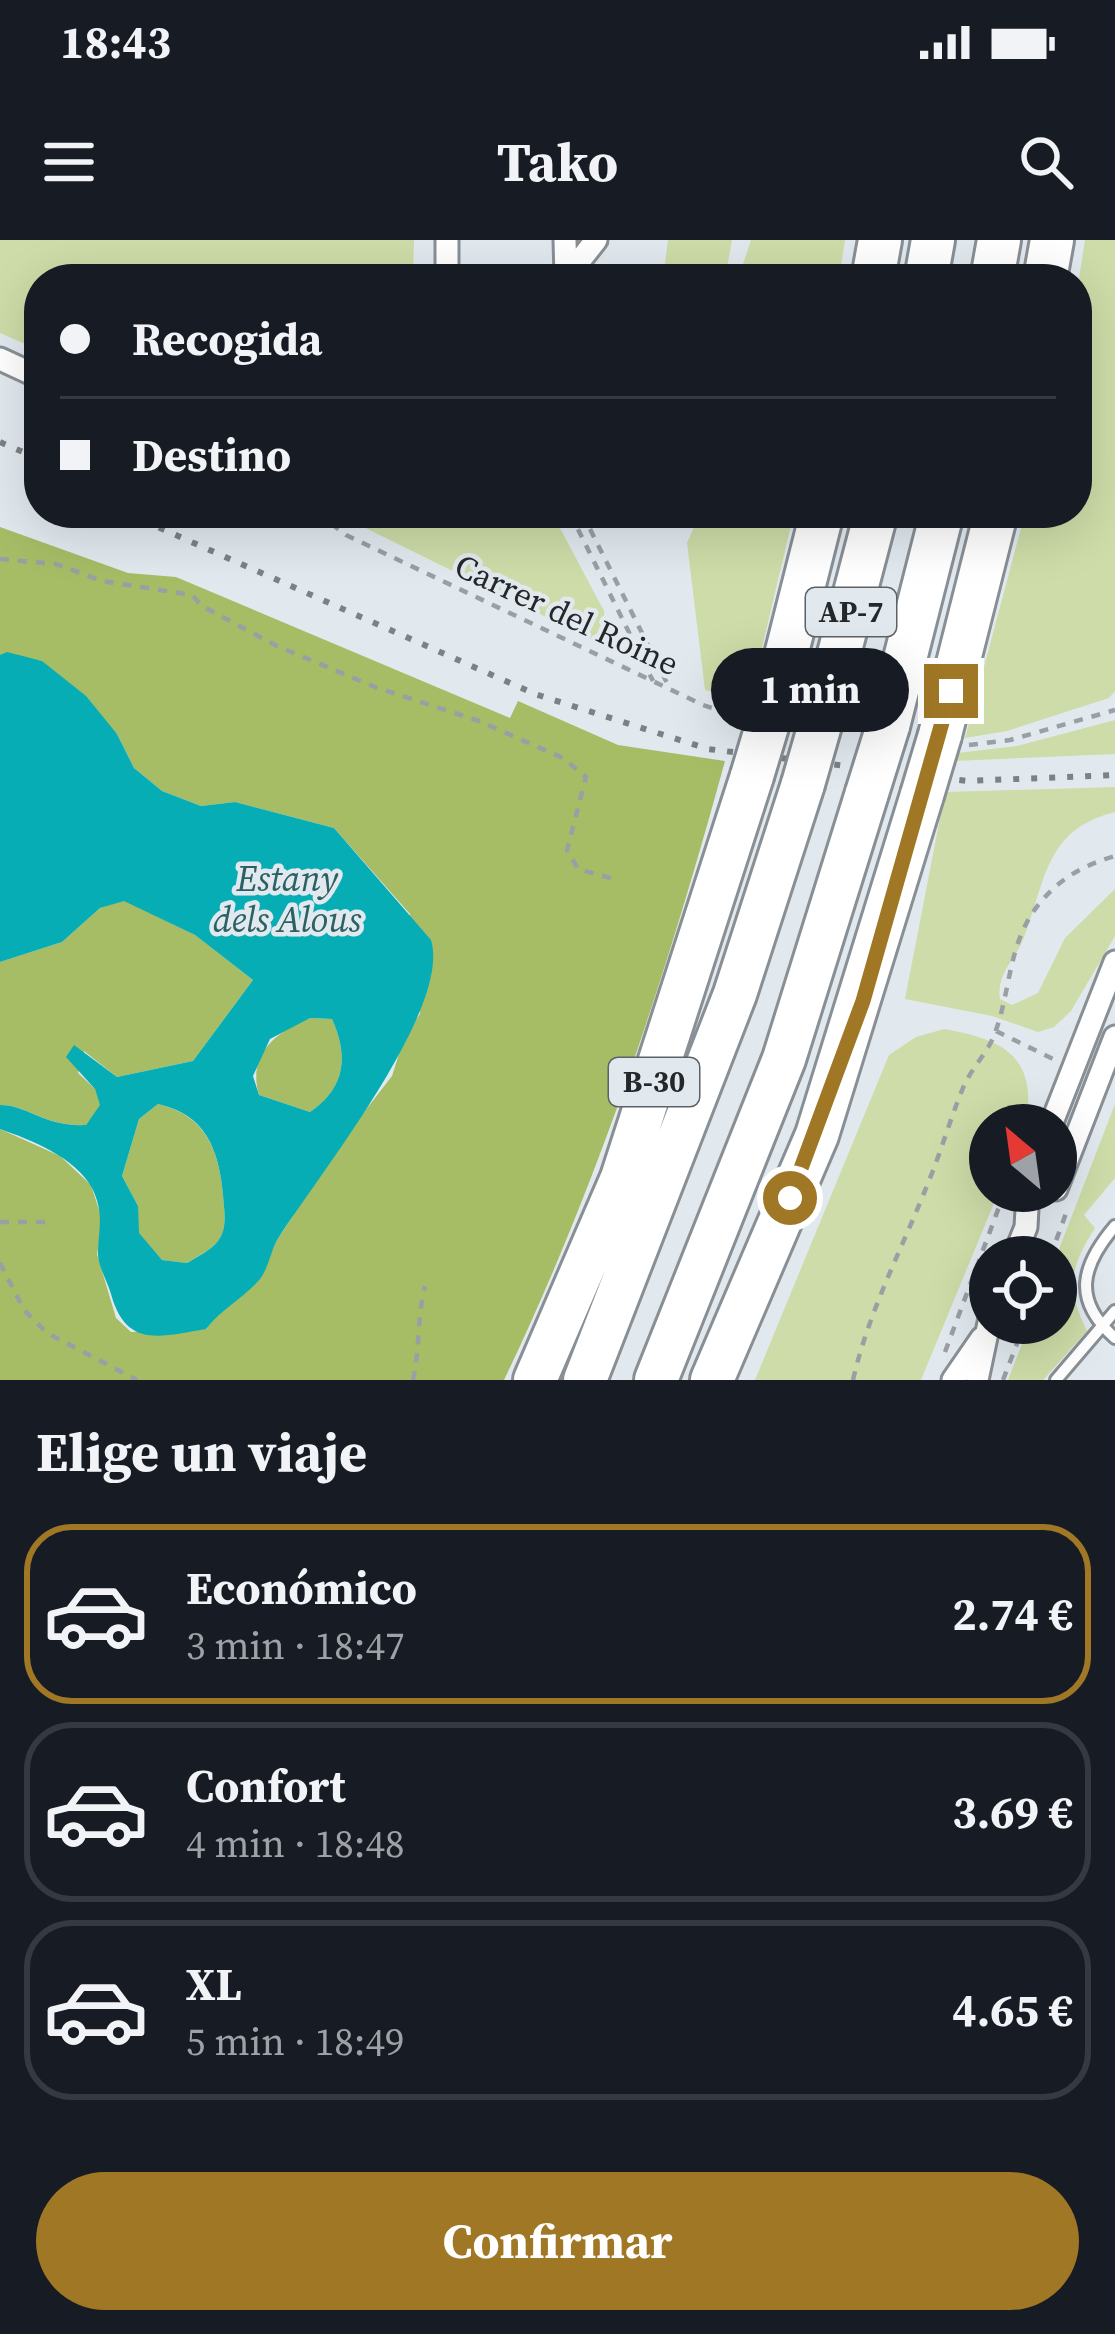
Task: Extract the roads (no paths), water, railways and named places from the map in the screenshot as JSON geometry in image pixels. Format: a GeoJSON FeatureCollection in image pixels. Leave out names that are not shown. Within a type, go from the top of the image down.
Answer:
{"type":"FeatureCollection","features":[{"type":"Feature","properties":{"kind":"highway","name":"B-30"},"geometry":{"type":"LineString","coordinates":[[535,1380],[622,1178],[752,776],[756,709],[817,528]]}},
{"type":"Feature","properties":{"kind":"highway","name":"AP-7"},"geometry":{"type":"LineString","coordinates":[[585,1380],[718,1039],[803,784],[872,528]]}},
{"type":"Feature","properties":{"kind":"highway","name":"AP-7"},"geometry":{"type":"LineString","coordinates":[[656,1380],[784,1059],[888,726],[938,528]]}},
{"type":"Feature","properties":{"kind":"highway"},"geometry":{"type":"LineString","coordinates":[[712,1380],[818,1135],[922,796],[949,740],[993,528]]}},
{"type":"Feature","properties":{"kind":"highway"},"geometry":{"type":"LineString","coordinates":[[730,1380],[777,1229]]}},
{"type":"Feature","properties":{"kind":"street"},"geometry":{"type":"LineString","coordinates":[[578,264],[596,240]]}},
{"type":"Feature","properties":{"kind":"street"},"geometry":{"type":"LineString","coordinates":[[1059,1104],[1115,962]]}},
{"type":"Feature","properties":{"kind":"street"},"geometry":{"type":"LineString","coordinates":[[1077,1136],[1115,1037]]}},
{"type":"Feature","properties":{"kind":"street"},"geometry":{"type":"LineString","coordinates":[[1026,1227],[1027,1212]]}},
{"type":"Feature","properties":{"kind":"street"},"geometry":{"type":"LineString","coordinates":[[1022,1236],[1038,1212]]}},
{"type":"Feature","properties":{"kind":"street"},"geometry":{"type":"LineString","coordinates":[[947,1370],[971,1344]]}},
{"type":"Feature","properties":{"kind":"street"},"geometry":{"type":"LineString","coordinates":[[977,1380],[983,1344]]}},
{"type":"Feature","properties":{"kind":"lane"},"geometry":{"type":"LineString","coordinates":[[1115,1226],[1093,1251],[1084,1276],[1088,1305],[1115,1337]]}},
{"type":"Feature","properties":{"kind":"lane"},"geometry":{"type":"LineString","coordinates":[[1056,1380],[1115,1312]]}},
{"type":"Feature","properties":{"kind":"water","name":"Estany dels Alous"},"geometry":{"type":"Polygon","coordinates":[[[7,652],[42,661],[86,696],[117,734],[134,768],[162,791],[201,806],[235,802],[334,828],[431,940],[432,970],[403,1048],[279,1237],[260,1279],[206,1329],[159,1336],[135,1331],[126,1323],[99,1262],[99,1212],[92,1188],[64,1159],[0,1129],[0,1105],[59,1123],[86,1125],[100,1105],[95,1089],[66,1057],[74,1045],[117,1077],[193,1061],[253,980],[195,935],[124,901],[100,908],[62,942],[0,962],[0,655],[7,652]],[[310,1018],[270,1039],[253,1076],[259,1095],[310,1112],[331,1093],[342,1059],[332,1019],[310,1018]],[[158,1104],[139,1119],[122,1176],[138,1206],[139,1233],[162,1260],[187,1263],[221,1236],[225,1219],[221,1178],[213,1149],[198,1125],[158,1104]]]}},
{"type":"Feature","properties":{"kind":"railway"},"geometry":{"type":"LineString","coordinates":[[0,442],[24,452]]}},
{"type":"Feature","properties":{"kind":"railway"},"geometry":{"type":"LineString","coordinates":[[160,528],[535,694],[708,749],[967,781],[1115,775]]}}]}
